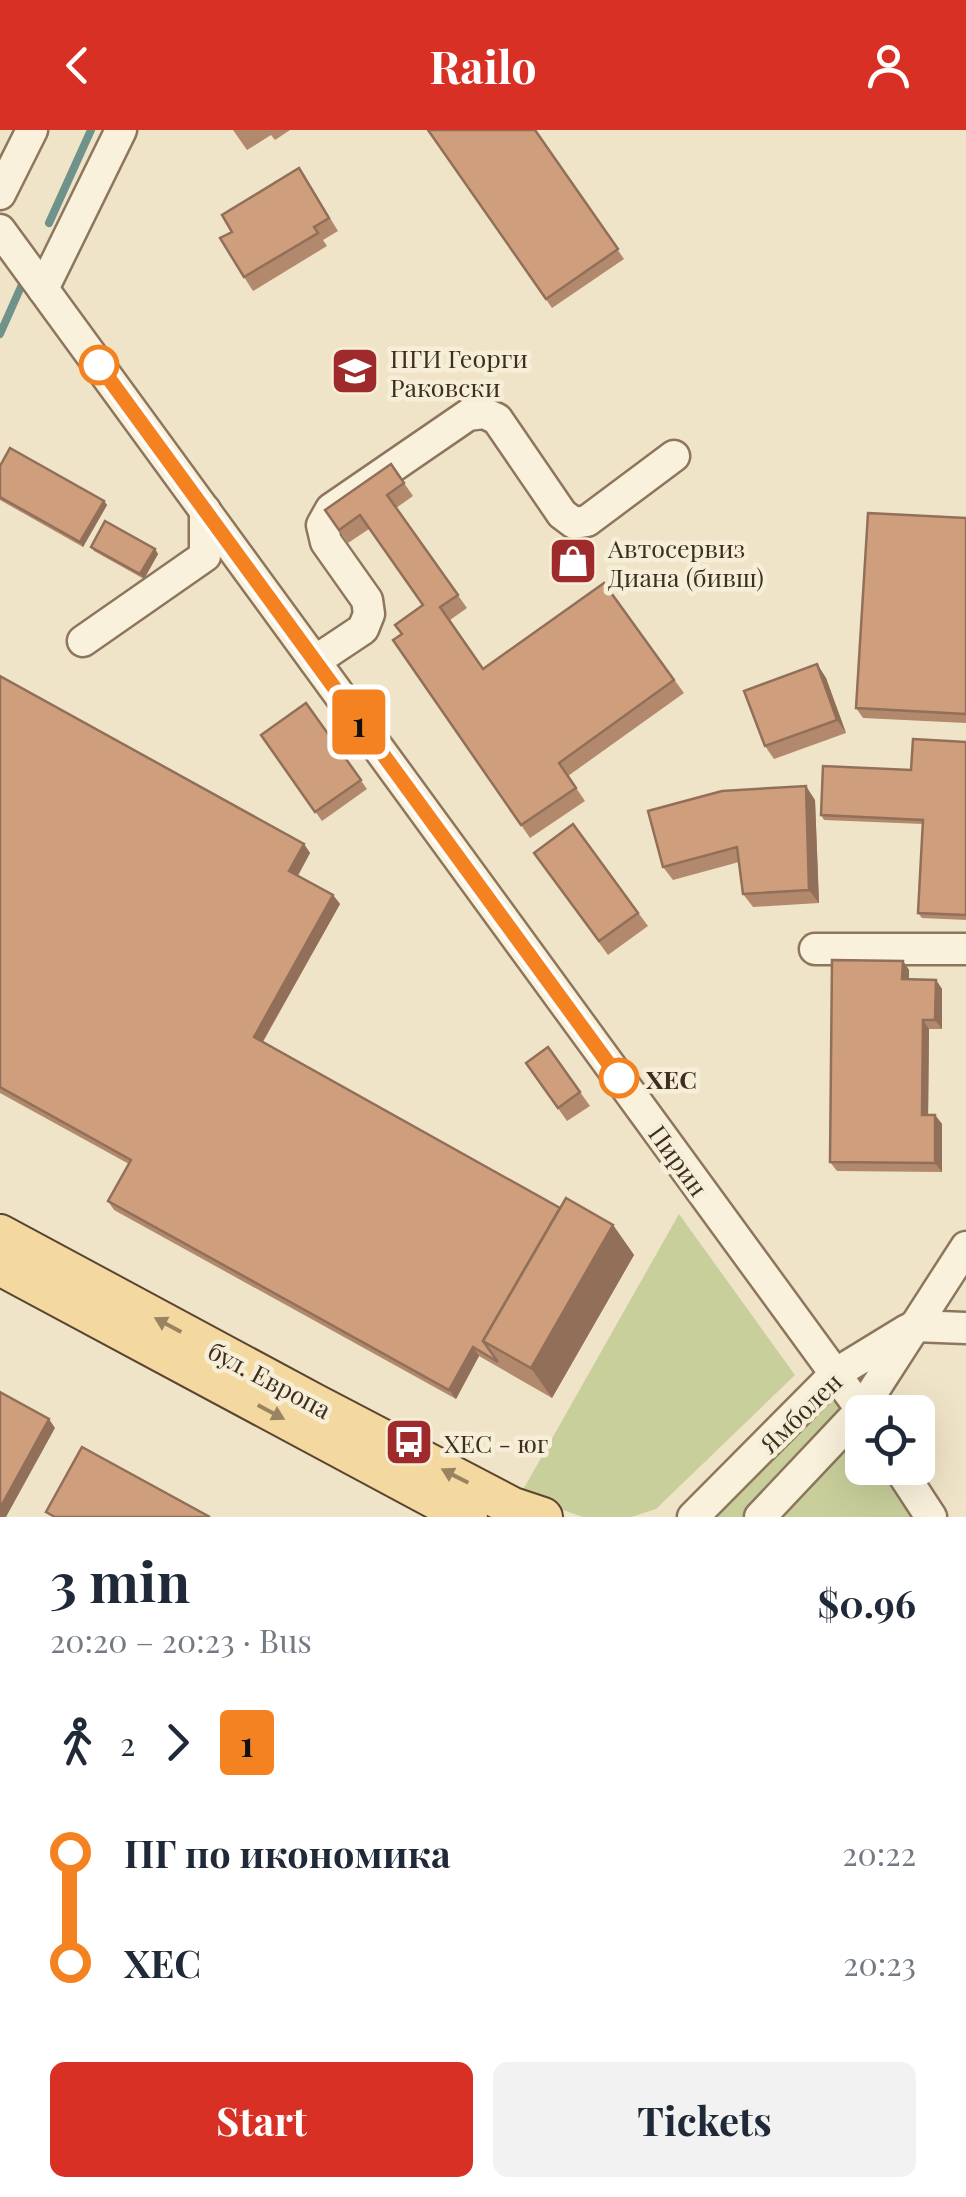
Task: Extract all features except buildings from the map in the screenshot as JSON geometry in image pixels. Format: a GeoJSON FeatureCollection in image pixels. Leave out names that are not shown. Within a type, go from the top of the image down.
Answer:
{"type":"FeatureCollection","features":[{"type":"Feature","properties":{"kind":"main road","name":"бул. Европа"},"geometry":{"type":"LineString","coordinates":[[8,1257],[468,1517]]}},
{"type":"Feature","properties":{"kind":"main road","name":"бул. Европа"},"geometry":{"type":"LineString","coordinates":[[8,1257],[314,1403],[513,1507],[544,1517]]}},
{"type":"Feature","properties":{"kind":"street"},"geometry":{"type":"LineString","coordinates":[[0,194],[32,130]]}},
{"type":"Feature","properties":{"kind":"street"},"geometry":{"type":"LineString","coordinates":[[44,289],[120,130]]}},
{"type":"Feature","properties":{"kind":"street","name":"Пирин"},"geometry":{"type":"LineString","coordinates":[[0,230],[851,1395]]}},
{"type":"Feature","properties":{"kind":"street"},"geometry":{"type":"LineString","coordinates":[[315,661],[362,628],[369,614],[367,600],[326,542],[322,526],[331,509],[468,415],[484,413],[496,419],[562,514],[574,523],[587,521],[674,456]]}},
{"type":"Feature","properties":{"kind":"street"},"geometry":{"type":"LineString","coordinates":[[83,642],[206,556],[204,510]]}},
{"type":"Feature","properties":{"kind":"street"},"geometry":{"type":"LineString","coordinates":[[815,950],[966,949]]}},
{"type":"Feature","properties":{"kind":"street"},"geometry":{"type":"LineString","coordinates":[[914,1326],[966,1247]]}},
{"type":"Feature","properties":{"kind":"street"},"geometry":{"type":"LineString","coordinates":[[914,1326],[965,1327]]}},
{"type":"Feature","properties":{"kind":"street","name":"Ямболен"},"geometry":{"type":"LineString","coordinates":[[693,1517],[836,1374],[914,1326]]}},
{"type":"Feature","properties":{"kind":"street","name":"Ямболен"},"geometry":{"type":"LineString","coordinates":[[872,1395],[914,1326]]}},
{"type":"Feature","properties":{"kind":"street","name":"Ямболен"},"geometry":{"type":"LineString","coordinates":[[760,1517],[845,1429]]}},
{"type":"Feature","properties":{"kind":"street"},"geometry":{"type":"LineString","coordinates":[[909,1485],[931,1517]]}},
{"type":"Feature","properties":{"kind":"green space"},"geometry":{"type":"Polygon","coordinates":[[[679,1214],[795,1375],[656,1509],[631,1517],[583,1517],[520,1495],[679,1214]]]}},
{"type":"Feature","properties":{"kind":"green space"},"geometry":{"type":"Polygon","coordinates":[[[835,1374],[850,1395],[845,1395],[845,1485],[910,1485],[931,1517],[693,1517],[835,1374]]]}},
{"type":"Feature","properties":{"kind":"waterway"},"geometry":{"type":"LineString","coordinates":[[49,223],[91,130]]}},
{"type":"Feature","properties":{"kind":"waterway"},"geometry":{"type":"LineString","coordinates":[[0,334],[24,280]]}},
{"type":"Feature","properties":{"kind":"bus line","name":"1"},"geometry":{"type":"LineString","coordinates":[[99,365],[619,1078]]}},
{"type":"Feature","properties":{"kind":"place","name":"ПГИ Георги Раковски"},"geometry":{"type":"Point","coordinates":[355,371]}},
{"type":"Feature","properties":{"kind":"place","name":"Автосервиз Диана (бивш)"},"geometry":{"type":"Point","coordinates":[573,561]}},
{"type":"Feature","properties":{"kind":"place","name":"ХЕС"},"geometry":{"type":"Point","coordinates":[619,1078]}},
{"type":"Feature","properties":{"kind":"place","name":"ХЕС - юг"},"geometry":{"type":"Point","coordinates":[409,1442]}}]}
